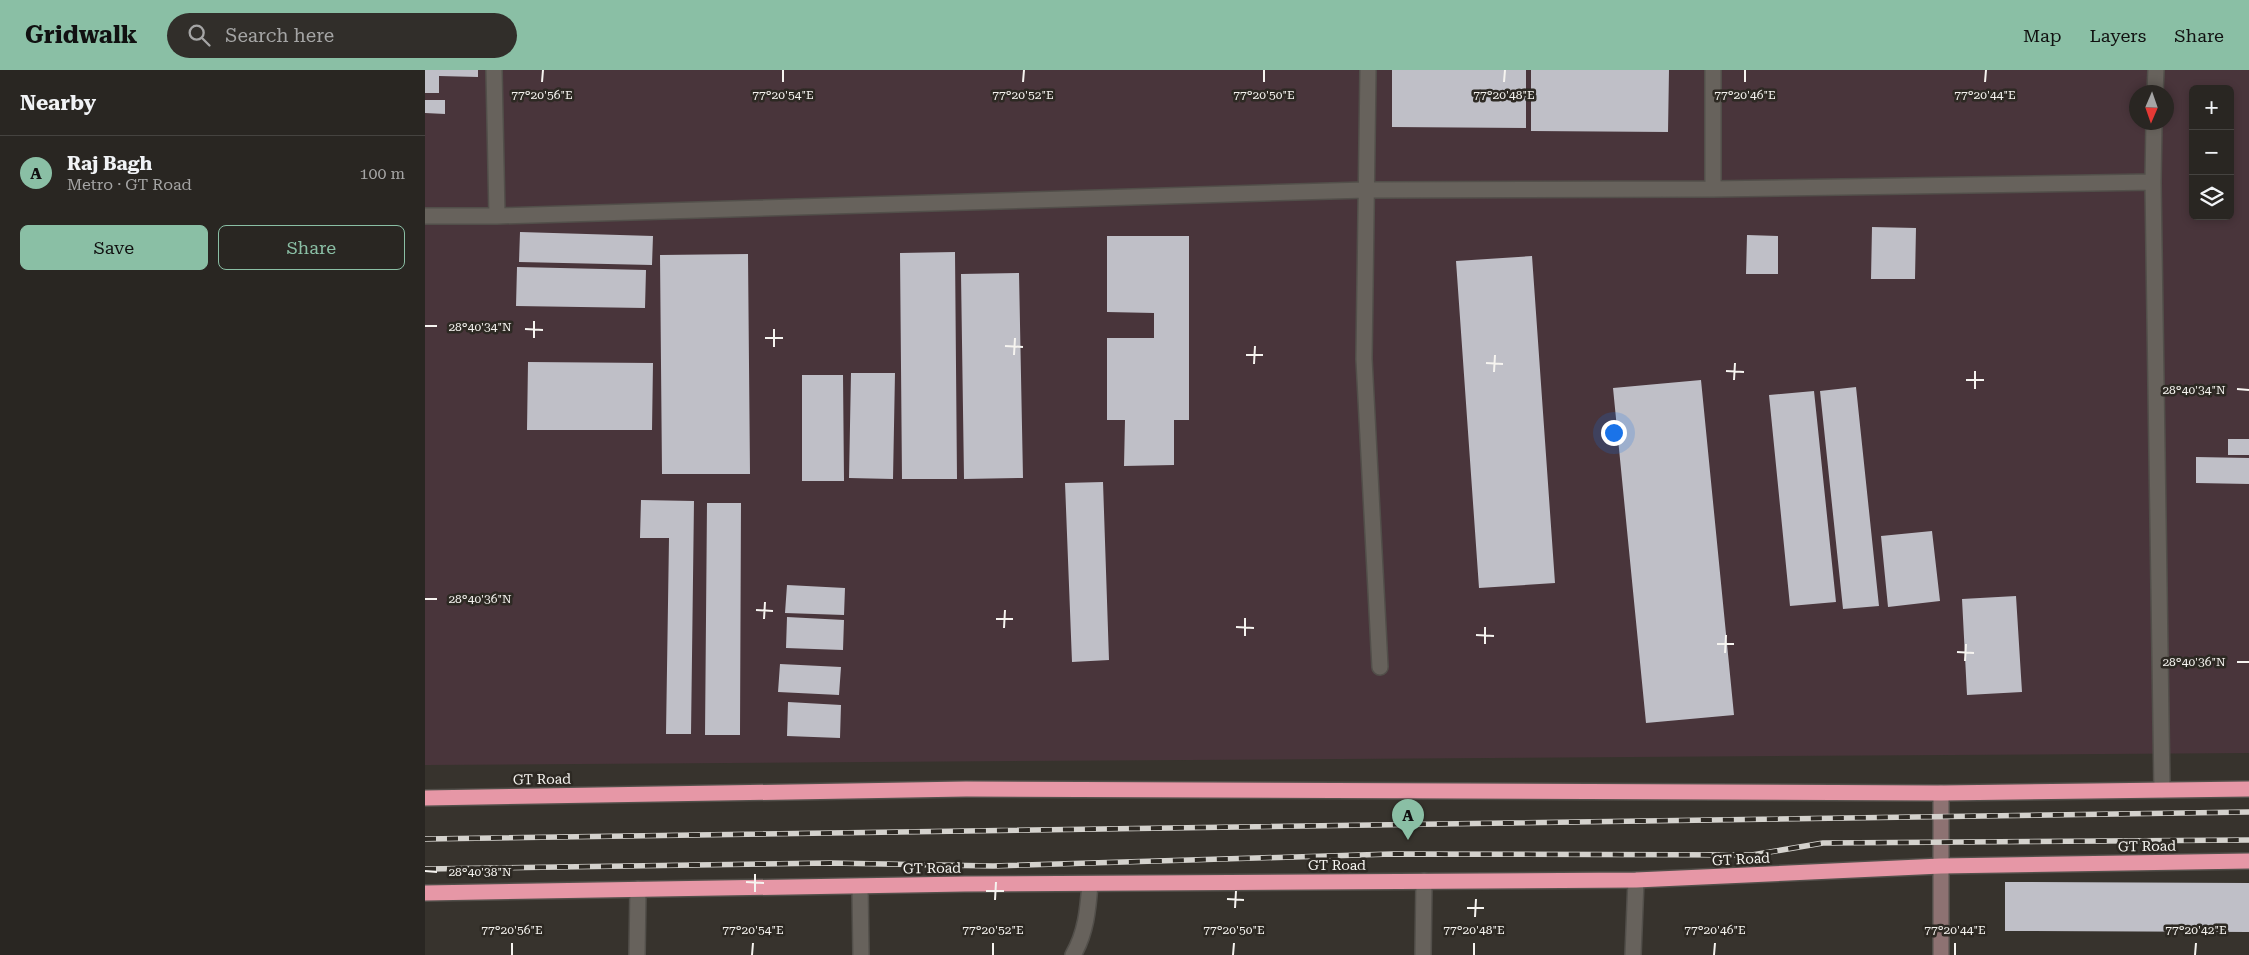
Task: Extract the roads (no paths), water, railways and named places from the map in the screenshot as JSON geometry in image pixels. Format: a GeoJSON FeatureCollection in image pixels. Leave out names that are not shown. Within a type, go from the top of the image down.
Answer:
{"type":"FeatureCollection","features":[{"type":"Feature","properties":{"kind":"highway","name":"GT Road"},"geometry":{"type":"LineString","coordinates":[[425,798],[966,789],[1941,792],[2249,789]]}},
{"type":"Feature","properties":{"kind":"highway","name":"GT Road"},"geometry":{"type":"LineString","coordinates":[[425,893],[860,886],[1636,880],[1941,866],[2249,861]]}},
{"type":"Feature","properties":{"kind":"street"},"geometry":{"type":"LineString","coordinates":[[494,70],[497,216]]}},
{"type":"Feature","properties":{"kind":"street"},"geometry":{"type":"LineString","coordinates":[[1368,70],[1364,359],[1380,668]]}},
{"type":"Feature","properties":{"kind":"street"},"geometry":{"type":"LineString","coordinates":[[1713,70],[1713,189]]}},
{"type":"Feature","properties":{"kind":"street"},"geometry":{"type":"LineString","coordinates":[[2155,70],[2155,85]]}},
{"type":"Feature","properties":{"kind":"street"},"geometry":{"type":"LineString","coordinates":[[2154,130],[2153,182],[2162,790]]}},
{"type":"Feature","properties":{"kind":"street"},"geometry":{"type":"LineString","coordinates":[[425,216],[497,216],[1365,190],[1713,189],[2153,182]]}},
{"type":"Feature","properties":{"kind":"street"},"geometry":{"type":"LineString","coordinates":[[1941,792],[1941,955]]}},
{"type":"Feature","properties":{"kind":"street"},"geometry":{"type":"LineString","coordinates":[[1633,955],[1636,880]]}},
{"type":"Feature","properties":{"kind":"street"},"geometry":{"type":"LineString","coordinates":[[1423,955],[1425,881]]}},
{"type":"Feature","properties":{"kind":"street"},"geometry":{"type":"LineString","coordinates":[[1073,955],[1080,944],[1088,914],[1090,884]]}},
{"type":"Feature","properties":{"kind":"street"},"geometry":{"type":"LineString","coordinates":[[860,886],[861,955]]}},
{"type":"Feature","properties":{"kind":"street"},"geometry":{"type":"LineString","coordinates":[[637,955],[638,889]]}},
{"type":"Feature","properties":{"kind":"railway"},"geometry":{"type":"LineString","coordinates":[[425,839],[2249,812]]}},
{"type":"Feature","properties":{"kind":"railway"},"geometry":{"type":"LineString","coordinates":[[425,869],[830,863],[993,866],[1392,854],[1752,855],[1823,843],[2249,840]]}},
{"type":"Feature","properties":{"kind":"place","name":"Raj Bagh"},"geometry":{"type":"Point","coordinates":[1408,840]}}]}
